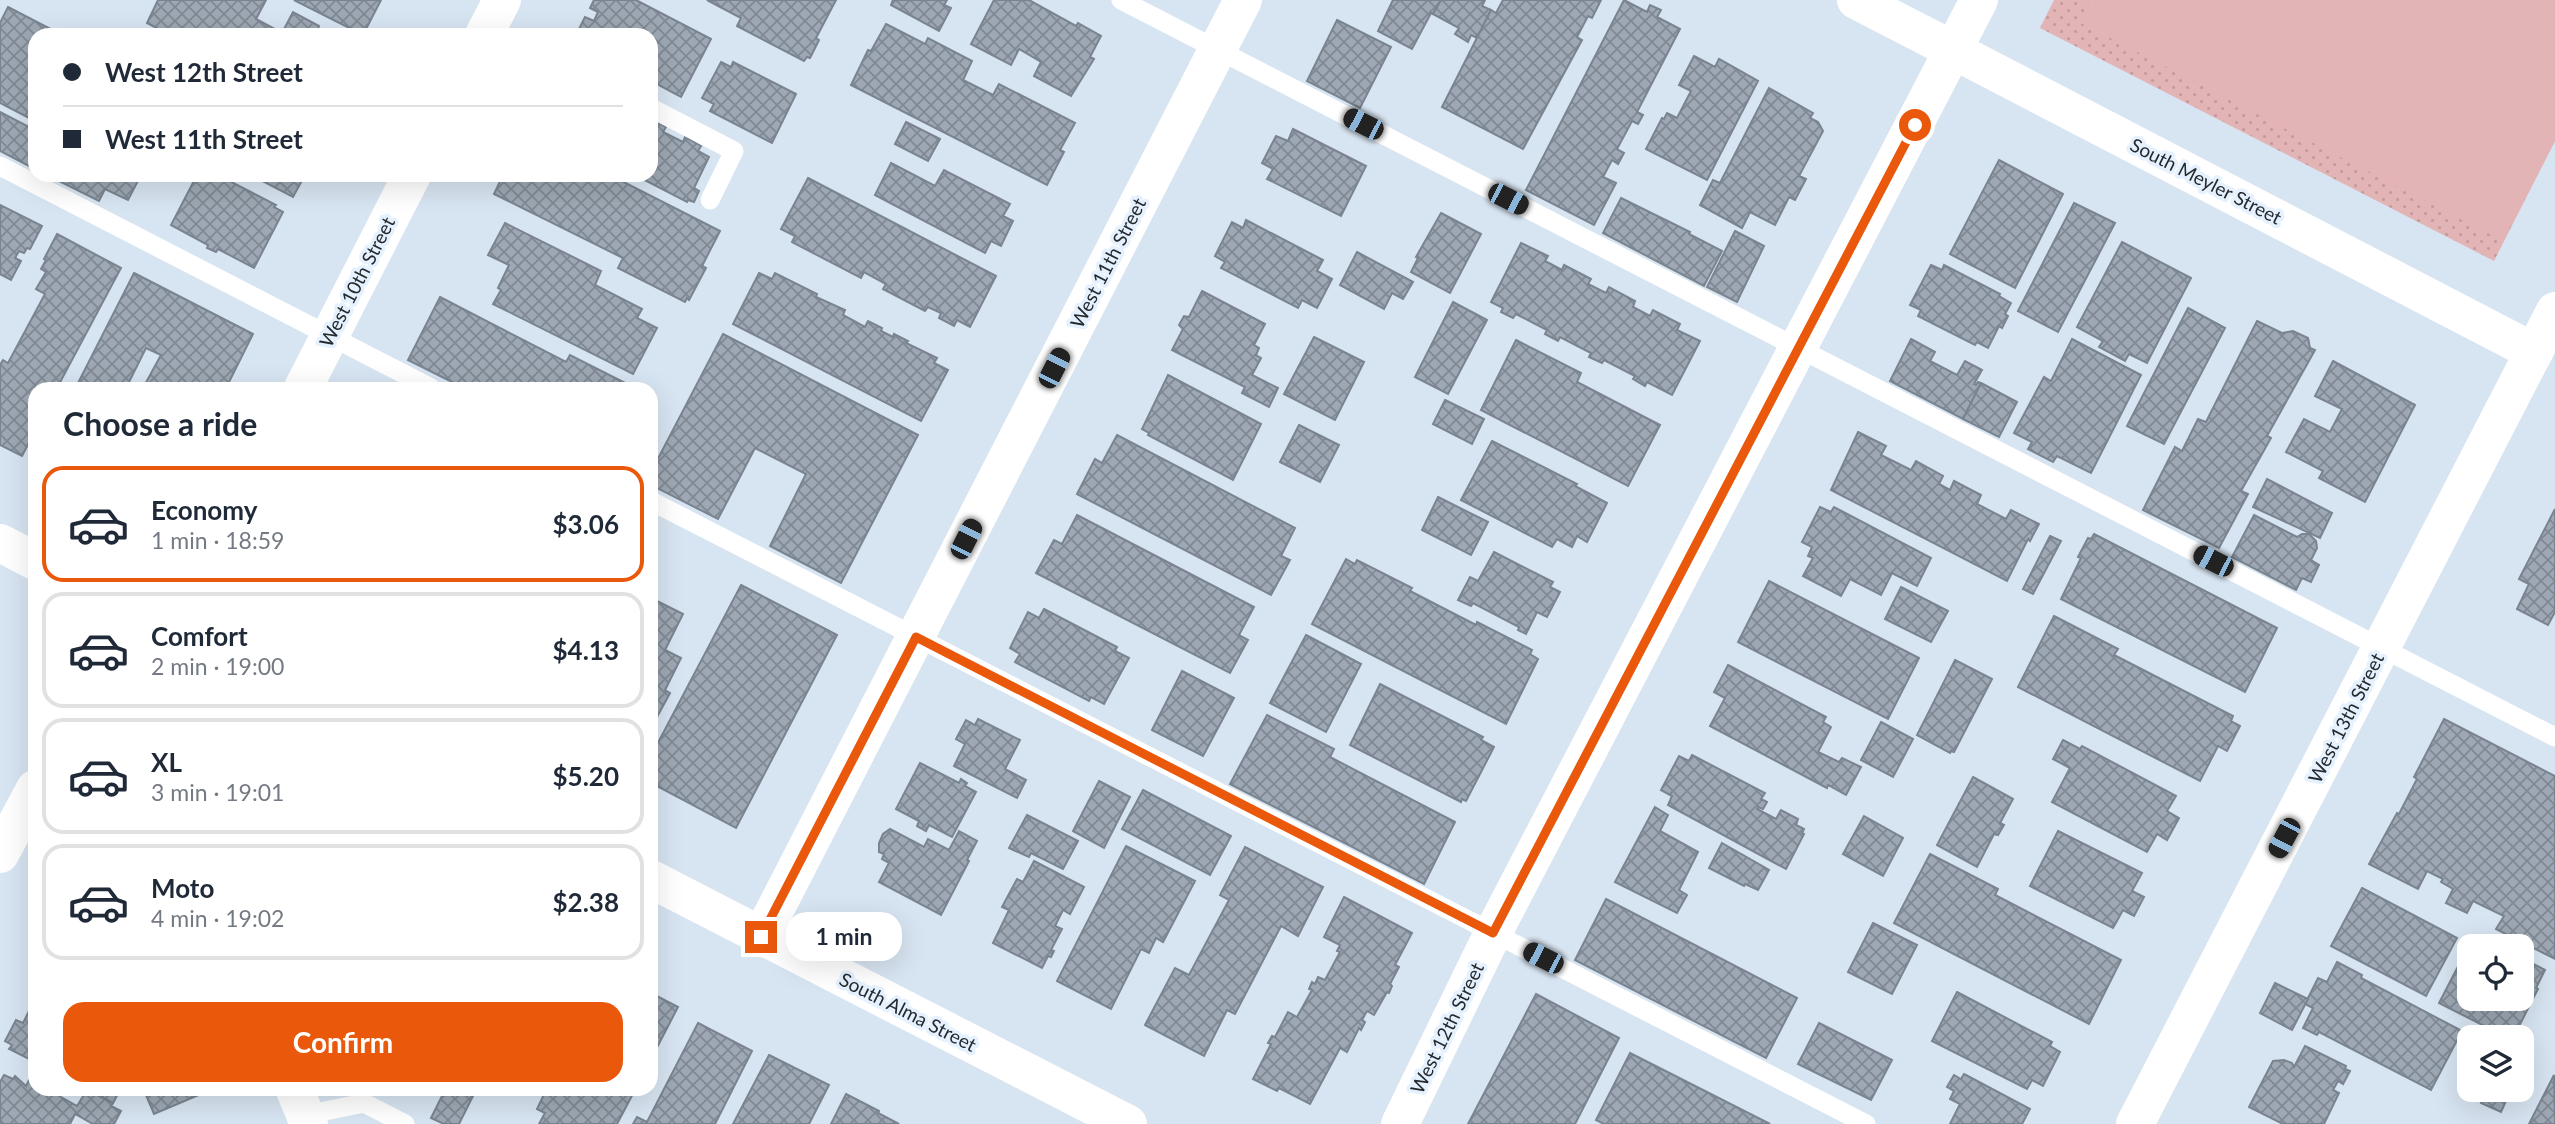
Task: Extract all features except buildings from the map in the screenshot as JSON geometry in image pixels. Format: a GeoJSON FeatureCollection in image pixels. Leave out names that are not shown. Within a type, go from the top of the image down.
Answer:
{"type":"FeatureCollection","features":[{"type":"Feature","properties":{"kind":"street","name":"West 11th Street"},"geometry":{"type":"LineString","coordinates":[[761,937],[1243,0]]}},
{"type":"Feature","properties":{"kind":"street","name":"South Meyler Street"},"geometry":{"type":"LineString","coordinates":[[1856,0],[2544,357]]}},
{"type":"Feature","properties":{"kind":"street","name":"West 12th Street"},"geometry":{"type":"LineString","coordinates":[[1400,1124],[1493,933],[1979,0]]}},
{"type":"Feature","properties":{"kind":"street","name":"West 10th Street"},"geometry":{"type":"LineString","coordinates":[[306,382],[408,182]]}},
{"type":"Feature","properties":{"kind":"street","name":"West 13th Street"},"geometry":{"type":"LineString","coordinates":[[2136,1124],[2382,648],[2544,357],[2555,311]]}},
{"type":"Feature","properties":{"kind":"street"},"geometry":{"type":"LineString","coordinates":[[0,543],[28,557]]}},
{"type":"Feature","properties":{"kind":"street"},"geometry":{"type":"LineString","coordinates":[[0,854],[28,802]]}},
{"type":"Feature","properties":{"kind":"street","name":"South Alma Street"},"geometry":{"type":"LineString","coordinates":[[658,883],[1128,1124]]}},
{"type":"Feature","properties":{"kind":"lane"},"geometry":{"type":"LineString","coordinates":[[1121,0],[2555,737]]}},
{"type":"Feature","properties":{"kind":"lane"},"geometry":{"type":"LineString","coordinates":[[658,112],[734,151],[710,200]]}},
{"type":"Feature","properties":{"kind":"lane"},"geometry":{"type":"LineString","coordinates":[[0,166],[28,180]]}},
{"type":"Feature","properties":{"kind":"lane"},"geometry":{"type":"LineString","coordinates":[[31,182],[419,382]]}},
{"type":"Feature","properties":{"kind":"lane"},"geometry":{"type":"LineString","coordinates":[[658,505],[1866,1124]]}},
{"type":"Feature","properties":{"kind":"lane"},"geometry":{"type":"LineString","coordinates":[[303,1109],[364,1102],[405,1124]]}},
{"type":"Feature","properties":{"kind":"shaded area"},"geometry":{"type":"Polygon","coordinates":[[[2054,0],[2473,0],[2555,141],[2494,261],[2040,28],[2054,0]]]}},
{"type":"Feature","properties":{"kind":"shaded area"},"geometry":{"type":"Polygon","coordinates":[[[2090,0],[2555,0],[2555,141],[2503,241],[2079,22],[2090,0]]]}},
{"type":"Feature","properties":{"kind":"route"},"geometry":{"type":"LineString","coordinates":[[761,937],[916,637],[1493,933],[1915,125]]}}]}
